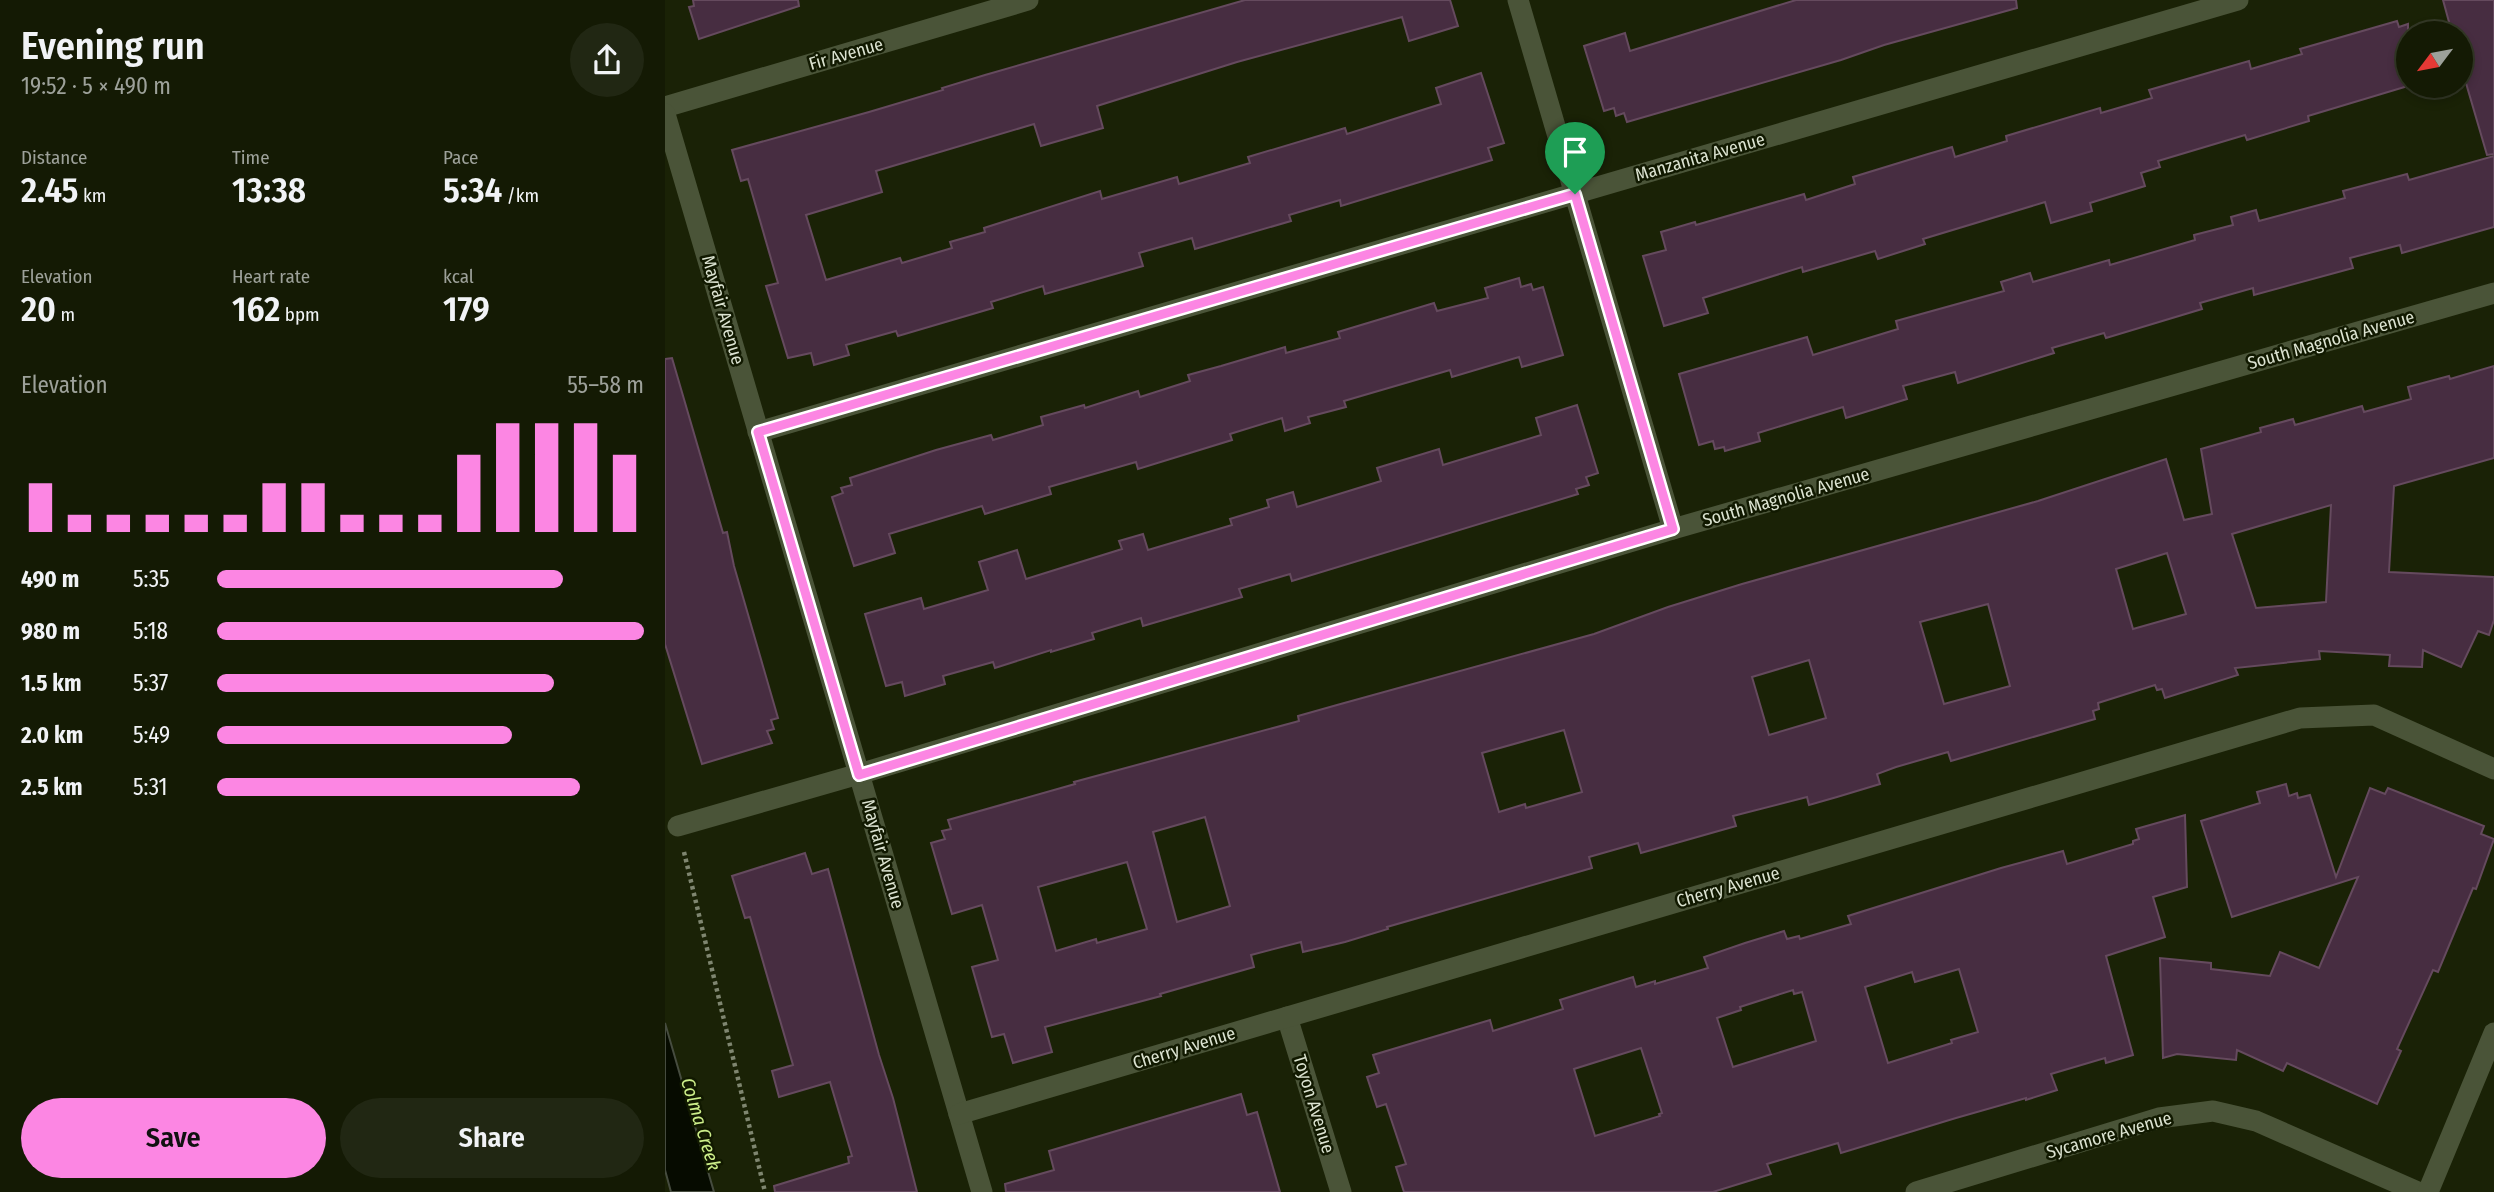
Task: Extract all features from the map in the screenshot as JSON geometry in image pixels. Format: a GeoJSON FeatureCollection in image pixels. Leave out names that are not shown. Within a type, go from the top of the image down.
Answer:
{"type":"FeatureCollection","features":[{"type":"Feature","properties":{"kind":"street","name":"Fir Avenue"},"geometry":{"type":"LineString","coordinates":[[665,107],[1028,0]]}},
{"type":"Feature","properties":{"kind":"street"},"geometry":{"type":"LineString","coordinates":[[1518,0],[1673,529]]}},
{"type":"Feature","properties":{"kind":"street","name":"Manzanita Avenue"},"geometry":{"type":"LineString","coordinates":[[758,432],[2238,0]]}},
{"type":"Feature","properties":{"kind":"street","name":"Mayfair Avenue"},"geometry":{"type":"LineString","coordinates":[[665,114],[982,1192]]}},
{"type":"Feature","properties":{"kind":"street","name":"South Magnolia Avenue"},"geometry":{"type":"LineString","coordinates":[[678,826],[859,775],[1673,529],[2494,293]]}},
{"type":"Feature","properties":{"kind":"street","name":"Cherry Avenue"},"geometry":{"type":"LineString","coordinates":[[959,1114],[2300,718],[2374,715],[2494,769]]}},
{"type":"Feature","properties":{"kind":"street","name":"Toyon Avenue"},"geometry":{"type":"LineString","coordinates":[[1287,1017],[1341,1192]]}},
{"type":"Feature","properties":{"kind":"street"},"geometry":{"type":"LineString","coordinates":[[2427,1192],[2494,1033]]}},
{"type":"Feature","properties":{"kind":"street","name":"Sycamore Avenue"},"geometry":{"type":"LineString","coordinates":[[1916,1192],[2159,1118],[2213,1111],[2256,1121],[2418,1192]]}},
{"type":"Feature","properties":{"kind":"path"},"geometry":{"type":"LineString","coordinates":[[678,826],[765,1192]]}},
{"type":"Feature","properties":{"kind":"shaded area"},"geometry":{"type":"Polygon","coordinates":[[[665,1023],[714,1192],[671,1192],[665,1170],[665,1023]]]}},
{"type":"Feature","properties":{"kind":"building"},"geometry":{"type":"Polygon","coordinates":[[[693,0],[798,0],[799,6],[699,39],[689,7],[694,6],[693,0]]]}},
{"type":"Feature","properties":{"kind":"building"},"geometry":{"type":"Polygon","coordinates":[[[1245,0],[1450,0],[1458,26],[1409,41],[1402,17],[1237,62],[1097,106],[1103,128],[1041,146],[1034,124],[876,171],[882,192],[806,215],[826,280],[900,258],[902,263],[952,248],[950,242],[985,232],[984,228],[1100,191],[1102,199],[1177,177],[1179,184],[1250,163],[1248,157],[1345,128],[1347,134],[1441,104],[1436,88],[1481,73],[1504,143],[1488,148],[1492,160],[1341,206],[1340,200],[1289,215],[1291,221],[1195,249],[1192,238],[1139,253],[1143,266],[1045,294],[1043,286],[991,302],[993,308],[898,336],[896,331],[846,345],[849,355],[814,365],[811,353],[788,358],[766,286],[778,283],[748,179],[741,181],[732,150],[1245,0]]]}},
{"type":"Feature","properties":{"kind":"building"},"geometry":{"type":"Polygon","coordinates":[[[1796,0],[2016,0],[2017,8],[1627,122],[1624,113],[1616,116],[1614,108],[1604,111],[1584,46],[1625,33],[1630,51],[1796,0]]]}},
{"type":"Feature","properties":{"kind":"building"},"geometry":{"type":"Polygon","coordinates":[[[2443,0],[2494,0],[2494,154],[2487,155],[2470,98],[2473,98],[2473,21],[2449,21],[2443,0]]]}},
{"type":"Feature","properties":{"kind":"building"},"geometry":{"type":"Polygon","coordinates":[[[2396,21],[2396,90],[2308,116],[2309,121],[2247,140],[2245,135],[2158,161],[2160,167],[2141,173],[2145,186],[2090,203],[2092,211],[2051,223],[2045,202],[1923,239],[1925,244],[1878,259],[1875,251],[1803,272],[1802,267],[1703,298],[1708,313],[1664,326],[1643,256],[1666,250],[1661,232],[1695,222],[1696,225],[1804,194],[1806,200],[1855,184],[1853,177],[1928,154],[1952,147],[1955,157],[2007,141],[2006,136],[2100,108],[2101,113],[2152,98],[2149,90],[2249,61],[2251,69],[2302,54],[2300,49],[2396,21]]]}},
{"type":"Feature","properties":{"kind":"building"},"geometry":{"type":"Polygon","coordinates":[[[2494,156],[2494,227],[2402,253],[2400,245],[2350,258],[2353,268],[2254,295],[2253,288],[2200,303],[2202,309],[2106,338],[2104,333],[2052,348],[2054,353],[1958,383],[1955,372],[1903,386],[1907,399],[1846,418],[1843,407],[1758,433],[1760,441],[1725,451],[1724,447],[1715,449],[1713,441],[1699,445],[1679,374],[1807,337],[1813,355],[1898,329],[1896,321],[2004,291],[2001,282],[2030,273],[2033,282],[2109,260],[2110,265],[2195,240],[2194,235],[2233,225],[2231,217],[2256,210],[2259,221],[2345,198],[2343,191],[2407,174],[2409,180],[2494,156]]]}},
{"type":"Feature","properties":{"kind":"building"},"geometry":{"type":"Polygon","coordinates":[[[1519,278],[1521,287],[1531,284],[1533,290],[1543,287],[1563,355],[1522,367],[1519,357],[1452,377],[1450,370],[1344,401],[1346,407],[1308,417],[1310,423],[1285,431],[1282,418],[1230,434],[1232,440],[1138,469],[1136,462],[1049,487],[1051,494],[985,514],[982,506],[889,534],[895,553],[854,566],[832,497],[843,493],[841,488],[852,485],[850,478],[936,450],[991,435],[993,440],[1043,425],[1041,417],[1084,405],[1085,408],[1138,391],[1140,397],[1190,381],[1188,375],[1285,347],[1286,353],[1340,338],[1338,332],[1434,303],[1437,311],[1488,298],[1485,288],[1519,278]]]}},
{"type":"Feature","properties":{"kind":"building"},"geometry":{"type":"Polygon","coordinates":[[[672,358],[723,533],[727,532],[734,566],[778,718],[771,720],[774,729],[767,731],[772,743],[702,764],[665,644],[665,359],[672,358]]]}},
{"type":"Feature","properties":{"kind":"building"},"geometry":{"type":"Polygon","coordinates":[[[2494,366],[2494,458],[2394,486],[2389,572],[2494,577],[2494,620],[2489,635],[2478,631],[2461,667],[2423,650],[2422,667],[2389,666],[2390,655],[2319,651],[2320,659],[2235,668],[2238,675],[2165,698],[2162,689],[2157,690],[2155,685],[2098,703],[2099,709],[2093,711],[2095,719],[1951,761],[1948,752],[1896,767],[1877,774],[1880,784],[1837,797],[1809,805],[1807,797],[1733,816],[1736,826],[1641,853],[1638,843],[1589,857],[1592,868],[1387,927],[1388,929],[1345,942],[1303,952],[1301,942],[1251,955],[1254,967],[1160,994],[1161,996],[1045,1027],[1052,1052],[1013,1063],[1004,1034],[992,1037],[972,967],[998,960],[982,905],[952,914],[931,843],[945,839],[942,831],[951,829],[948,820],[1075,784],[1074,782],[1299,721],[1298,716],[1594,634],[1742,584],[2038,501],[2166,459],[2184,520],[2212,514],[2201,449],[2261,432],[2260,428],[2293,419],[2295,425],[2362,406],[2364,412],[2411,399],[2408,387],[2449,376],[2450,379],[2494,366]],[[2331,505],[2232,534],[2256,608],[2326,602],[2331,505]],[[2167,553],[2116,569],[2133,629],[2186,614],[2167,553]],[[1988,604],[1920,622],[1944,704],[2010,686],[1988,604]],[[1809,660],[1752,677],[1769,735],[1826,718],[1809,660]],[[1564,730],[1482,753],[1499,812],[1525,804],[1526,808],[1582,792],[1564,730]],[[1205,817],[1153,832],[1177,922],[1230,906],[1205,817]],[[1127,862],[1038,887],[1056,951],[1096,939],[1097,943],[1147,929],[1127,862]]]}},
{"type":"Feature","properties":{"kind":"building"},"geometry":{"type":"Polygon","coordinates":[[[1577,405],[1598,473],[1586,477],[1589,485],[1576,489],[1578,494],[1292,581],[1290,574],[1239,589],[1242,597],[1143,626],[1141,618],[1092,633],[1094,639],[1051,652],[995,668],[993,662],[943,676],[945,684],[905,696],[902,682],[886,686],[865,614],[921,598],[924,609],[988,590],[979,562],[1017,550],[1026,579],[1122,549],[1119,541],[1143,534],[1148,550],[1232,525],[1230,519],[1269,507],[1267,500],[1293,492],[1297,507],[1381,481],[1377,468],[1439,449],[1443,465],[1541,435],[1536,418],[1577,405]]]}},
{"type":"Feature","properties":{"kind":"building"},"geometry":{"type":"Polygon","coordinates":[[[2286,784],[2289,796],[2297,793],[2298,798],[2310,795],[2336,877],[2370,788],[2385,794],[2388,788],[2484,826],[2481,834],[2494,839],[2476,889],[2473,888],[2438,972],[2433,970],[2397,1049],[2401,1051],[2377,1104],[2287,1063],[2283,1071],[2237,1050],[2236,1060],[2177,1054],[2163,1058],[2160,958],[2211,963],[2211,969],[2270,976],[2280,952],[2319,968],[2358,877],[2232,917],[2201,821],[2260,803],[2257,792],[2286,784]]]}},
{"type":"Feature","properties":{"kind":"building"},"geometry":{"type":"Polygon","coordinates":[[[2185,815],[2187,887],[2153,897],[2165,937],[2106,956],[2133,1055],[2106,1063],[2105,1058],[2051,1074],[2057,1090],[2026,1100],[1841,1153],[1838,1143],[1767,1164],[1771,1174],[1713,1192],[1404,1192],[1396,1167],[1406,1164],[1386,1104],[1377,1107],[1367,1077],[1379,1073],[1373,1055],[1490,1020],[1493,1031],[1563,1009],[1560,1000],[1633,977],[1636,987],[1655,981],[1655,984],[1708,968],[1704,957],[1745,943],[1784,931],[1787,939],[1799,936],[1800,939],[1851,924],[1848,916],[2001,868],[2063,851],[2067,864],[2133,844],[2133,841],[2139,839],[2136,829],[2185,815]],[[1959,969],[1915,982],[1912,972],[1865,987],[1888,1063],[1978,1032],[1959,969]],[[1793,990],[1740,1007],[1741,1010],[1717,1018],[1733,1067],[1816,1041],[1802,992],[1794,994],[1793,990]],[[1641,1048],[1574,1069],[1595,1136],[1660,1116],[1662,1113],[1641,1048]]]}},
{"type":"Feature","properties":{"kind":"building"},"geometry":{"type":"Polygon","coordinates":[[[805,853],[812,874],[828,869],[917,1192],[775,1192],[774,1186],[849,1163],[848,1157],[852,1156],[830,1082],[779,1097],[772,1071],[793,1065],[750,917],[745,918],[732,876],[805,853]]]}},
{"type":"Feature","properties":{"kind":"building"},"geometry":{"type":"Polygon","coordinates":[[[1241,1094],[1247,1115],[1257,1112],[1280,1192],[1006,1192],[1005,1184],[1054,1170],[1049,1151],[1241,1094]]]}},
{"type":"Feature","properties":{"kind":"route"},"geometry":{"type":"LineString","coordinates":[[1575,194],[1673,529],[859,775],[758,432],[1575,194]]}},
{"type":"Feature","properties":{"kind":"water label","name":"Colma Creek"},"geometry":{"type":"Point","coordinates":[701,1124]}}]}
